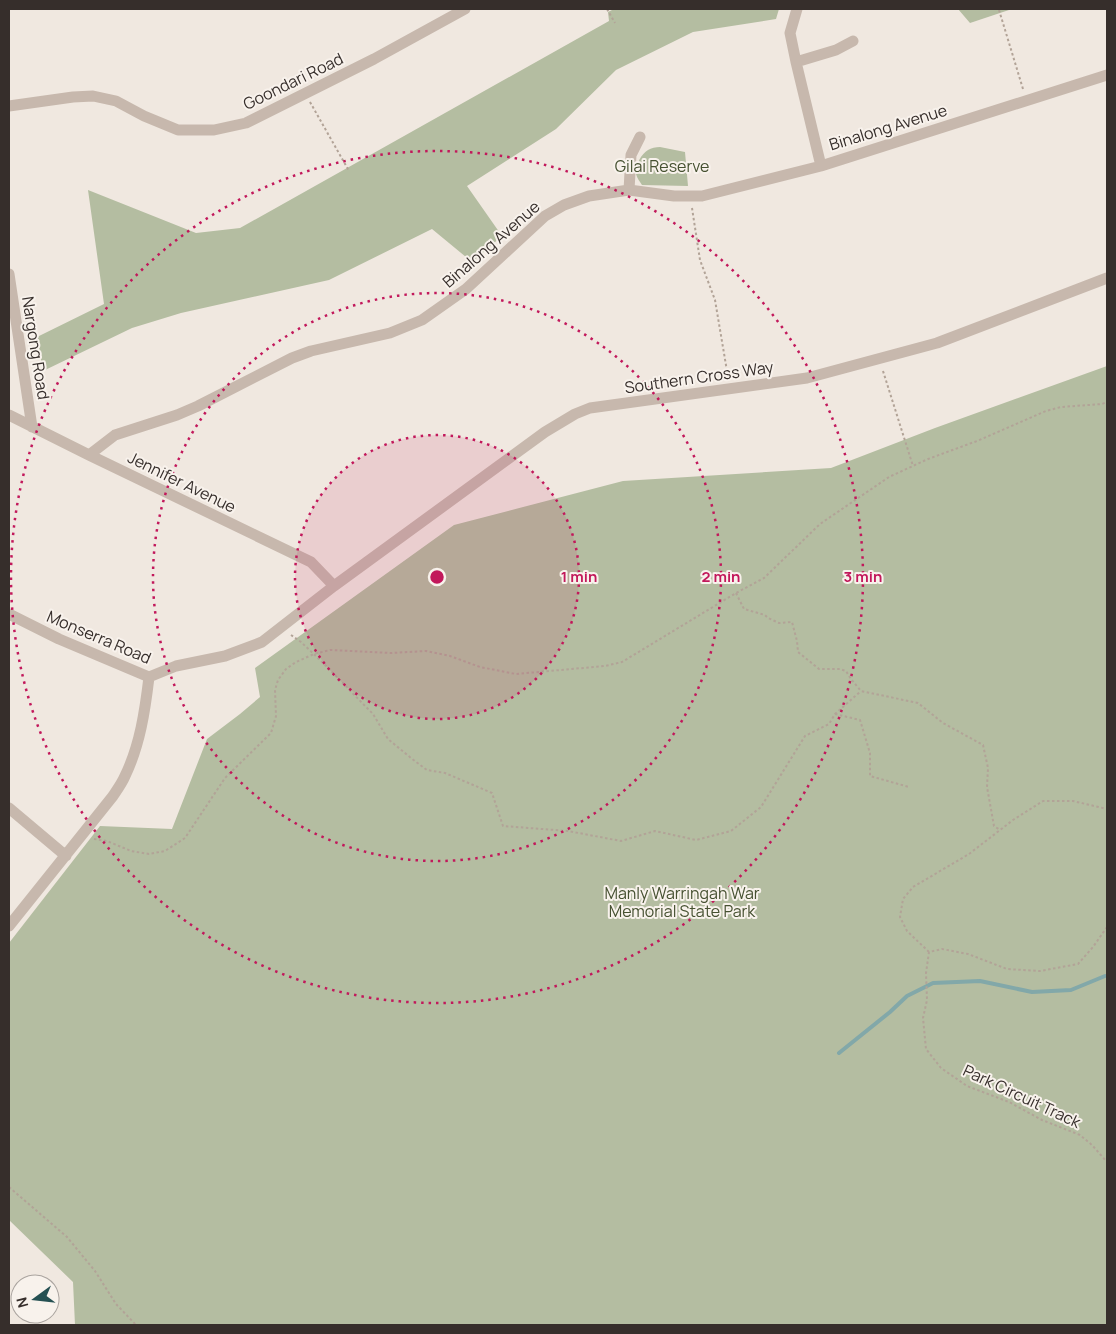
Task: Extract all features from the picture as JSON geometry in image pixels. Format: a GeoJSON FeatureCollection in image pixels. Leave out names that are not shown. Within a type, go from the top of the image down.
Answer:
{"type":"FeatureCollection","features":[{"type":"Feature","properties":{"kind":"street","name":"Goondari Road"},"geometry":{"type":"LineString","coordinates":[[9,106],[93,96],[116,101],[144,116],[178,130],[214,130],[246,123],[374,59],[465,9]]}},
{"type":"Feature","properties":{"kind":"street"},"geometry":{"type":"LineString","coordinates":[[797,9],[790,33],[821,166]]}},
{"type":"Feature","properties":{"kind":"street"},"geometry":{"type":"LineString","coordinates":[[796,62],[836,50],[854,41]]}},
{"type":"Feature","properties":{"kind":"street","name":"Binalong Avenue"},"geometry":{"type":"LineString","coordinates":[[89,455],[116,435],[198,406],[292,358],[311,351],[390,333],[422,320],[466,289],[545,216],[564,205],[588,196],[629,190],[674,196],[702,196],[821,166],[1107,75]]}},
{"type":"Feature","properties":{"kind":"street"},"geometry":{"type":"LineString","coordinates":[[629,190],[631,155],[640,137]]}},
{"type":"Feature","properties":{"kind":"street","name":"Nargong Road"},"geometry":{"type":"LineString","coordinates":[[9,274],[32,427]]}},
{"type":"Feature","properties":{"kind":"street","name":"Southern Cross Way"},"geometry":{"type":"LineString","coordinates":[[334,586],[545,432],[575,414],[590,408],[807,378],[937,344],[1107,278]]}},
{"type":"Feature","properties":{"kind":"street","name":"Jennifer Avenue"},"geometry":{"type":"LineString","coordinates":[[9,415],[312,562],[334,586]]}},
{"type":"Feature","properties":{"kind":"street","name":"Monserra Road"},"geometry":{"type":"LineString","coordinates":[[9,614],[59,639],[149,677],[176,666],[225,656],[262,642],[334,586]]}},
{"type":"Feature","properties":{"kind":"street"},"geometry":{"type":"LineString","coordinates":[[9,926],[113,796],[125,776],[137,742],[144,714],[149,677]]}},
{"type":"Feature","properties":{"kind":"street"},"geometry":{"type":"LineString","coordinates":[[9,808],[66,856]]}},
{"type":"Feature","properties":{"kind":"path"},"geometry":{"type":"LineString","coordinates":[[607,9],[615,23]]}},
{"type":"Feature","properties":{"kind":"path"},"geometry":{"type":"LineString","coordinates":[[999,10],[1026,101]]}},
{"type":"Feature","properties":{"kind":"path"},"geometry":{"type":"LineString","coordinates":[[305,94],[349,171]]}},
{"type":"Feature","properties":{"kind":"path"},"geometry":{"type":"LineString","coordinates":[[690,196],[700,260],[715,300],[730,389]]}},
{"type":"Feature","properties":{"kind":"path"},"geometry":{"type":"LineString","coordinates":[[879,359],[913,466]]}},
{"type":"Feature","properties":{"kind":"path"},"geometry":{"type":"LineString","coordinates":[[94,840],[108,841],[130,851],[149,854],[165,851],[185,838],[225,778],[271,733],[276,716],[278,680],[286,669],[314,654],[330,650],[391,653],[426,651],[450,656],[480,668],[516,674],[605,666],[622,662],[764,578],[820,524],[889,477],[928,459],[977,442],[1046,411],[1061,407],[1107,402]]}},
{"type":"Feature","properties":{"kind":"path"},"geometry":{"type":"LineString","coordinates":[[736,593],[744,609],[765,615],[779,622],[792,622],[798,652],[818,669],[840,669],[846,671],[861,691],[918,703],[943,723],[984,745],[988,768],[987,787],[992,816],[994,826],[1000,830]]}},
{"type":"Feature","properties":{"kind":"path"},"geometry":{"type":"LineString","coordinates":[[281,628],[314,654],[373,714],[388,739],[411,758],[427,770],[444,773],[492,793],[503,826],[568,831],[620,841],[655,831],[696,840],[731,831],[761,807],[804,736],[829,724],[835,714],[861,691]]}},
{"type":"Feature","properties":{"kind":"path"},"geometry":{"type":"LineString","coordinates":[[835,714],[860,720],[870,753],[870,776],[909,787]]}},
{"type":"Feature","properties":{"kind":"path"},"geometry":{"type":"LineString","coordinates":[[1107,809],[1073,801],[1044,801],[1013,820],[969,854],[913,887],[903,899],[900,917],[907,931],[929,952],[942,949],[968,954],[1007,969],[1040,971],[1078,964],[1094,947],[1107,927]]}},
{"type":"Feature","properties":{"kind":"path","name":"Park Circuit Track"},"geometry":{"type":"LineString","coordinates":[[929,952],[923,1018],[926,1049],[941,1068],[967,1086],[1009,1102],[1042,1120],[1080,1134],[1107,1162]]}},
{"type":"Feature","properties":{"kind":"path"},"geometry":{"type":"LineString","coordinates":[[9,1187],[67,1237],[95,1271],[116,1304],[136,1325]]}},
{"type":"Feature","properties":{"kind":"green space"},"geometry":{"type":"Polygon","coordinates":[[[614,9],[779,9],[776,19],[693,32],[616,70],[556,129],[467,186],[502,236],[472,262],[432,229],[329,280],[181,313],[132,328],[43,371],[37,337],[104,304],[88,190],[196,233],[240,228],[609,21],[608,12],[614,9]]]}},
{"type":"Feature","properties":{"kind":"green space"},"geometry":{"type":"Polygon","coordinates":[[[958,9],[1012,9],[970,23],[958,9]]]}},
{"type":"Feature","properties":{"kind":"green space","name":"Gilai Reserve"},"geometry":{"type":"Polygon","coordinates":[[[660,147],[685,152],[688,186],[642,185],[636,174],[639,160],[648,150],[660,147]]]}},
{"type":"Feature","properties":{"kind":"green space","name":"Manly Warringah War Memorial State Park"},"geometry":{"type":"Polygon","coordinates":[[[1107,366],[1107,1325],[75,1325],[73,1282],[9,1220],[9,943],[100,826],[172,829],[207,739],[260,697],[255,668],[454,525],[623,481],[831,468],[1107,366]]]}},
{"type":"Feature","properties":{"kind":"waterway"},"geometry":{"type":"LineString","coordinates":[[839,1053],[907,996],[933,983],[980,981],[1032,992],[1071,990],[1105,976]]}}]}
